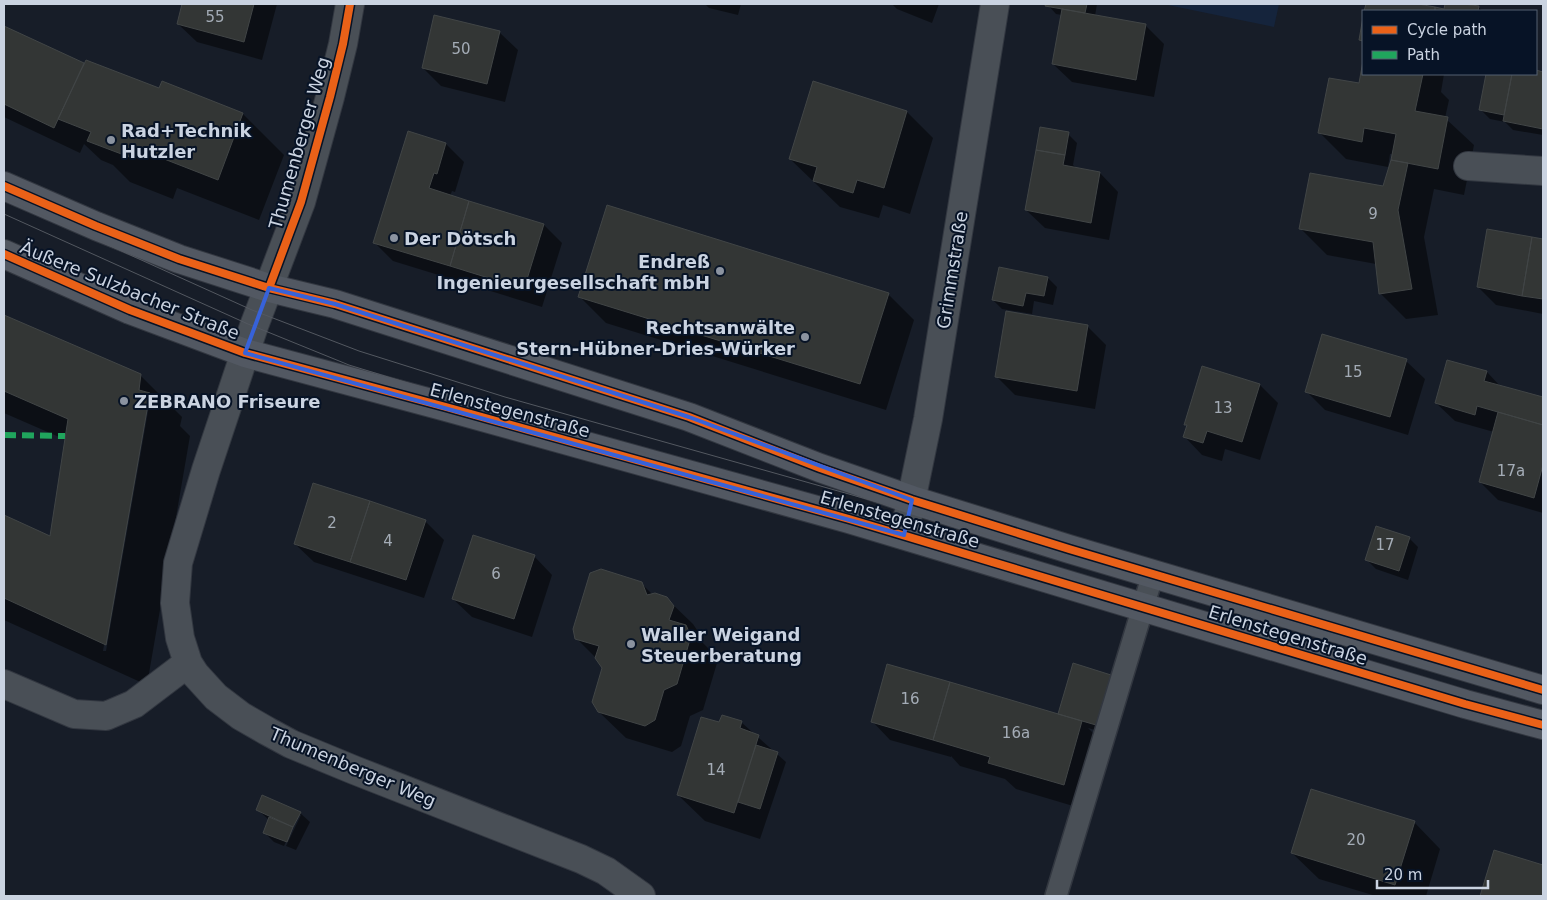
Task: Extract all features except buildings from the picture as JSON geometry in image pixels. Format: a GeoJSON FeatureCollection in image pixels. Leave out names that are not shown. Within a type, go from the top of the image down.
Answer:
{"type":"FeatureCollection","features":[{"type":"Feature","properties":{"kind":"main road"},"geometry":{"type":"LineString","coordinates":[[4,186],[166,254],[269,288]]}},
{"type":"Feature","properties":{"kind":"main road","name":"Äußere Sulzbacher Straße"},"geometry":{"type":"LineString","coordinates":[[4,254],[130,310],[245,354]]}},
{"type":"Feature","properties":{"kind":"main road","name":"Erlenstegenstraße"},"geometry":{"type":"LineString","coordinates":[[269,288],[335,304],[689,417],[820,468],[912,500],[1543,690]]}},
{"type":"Feature","properties":{"kind":"main road","name":"Erlenstegenstraße"},"geometry":{"type":"LineString","coordinates":[[245,354],[465,412],[904,535],[1465,704],[1543,725]]}},
{"type":"Feature","properties":{"kind":"street","name":"Thumenberger Weg"},"geometry":{"type":"LineString","coordinates":[[350,4],[343,44],[330,97],[301,202],[245,354],[206,470],[178,563],[175,603],[180,638],[188,663],[216,698],[267,732],[354,770],[581,859],[606,871],[641,896]]}},
{"type":"Feature","properties":{"kind":"street","name":"Grimmstraße"},"geometry":{"type":"LineString","coordinates":[[904,535],[928,420],[995,4]]}},
{"type":"Feature","properties":{"kind":"street"},"geometry":{"type":"LineString","coordinates":[[1468,166],[1543,171]]}},
{"type":"Feature","properties":{"kind":"street"},"geometry":{"type":"LineString","coordinates":[[4,684],[74,714],[106,716],[134,704],[188,663]]}},
{"type":"Feature","properties":{"kind":"lane"},"geometry":{"type":"LineString","coordinates":[[1056,896],[1153,574]]}},
{"type":"Feature","properties":{"kind":"highlighted area"},"geometry":{"type":"Polygon","coordinates":[[[269,288],[335,304],[689,417],[912,500],[904,535],[245,353],[269,288]]]}},
{"type":"Feature","properties":{"kind":"shaded area"},"geometry":{"type":"Polygon","coordinates":[[[1163,4],[1279,4],[1274,27],[1163,4]]]}},
{"type":"Feature","properties":{"kind":"tram line"},"geometry":{"type":"LineString","coordinates":[[4,198],[252,310],[359,351],[505,397],[909,511],[1543,701]]}},
{"type":"Feature","properties":{"kind":"tram line"},"geometry":{"type":"LineString","coordinates":[[4,214],[248,324],[349,365],[525,419],[906,526],[1543,719]]}},
{"type":"Feature","properties":{"kind":"marked path"},"geometry":{"type":"LineString","coordinates":[[4,435],[65,436]]}},
{"type":"Feature","properties":{"kind":"cycle path"},"geometry":{"type":"LineString","coordinates":[[269,288],[301,202],[330,97],[343,44],[350,4]]}},
{"type":"Feature","properties":{"kind":"cycle path"},"geometry":{"type":"LineString","coordinates":[[4,186],[179,259],[269,288],[335,304],[689,417],[820,468],[912,500],[1069,549],[1543,690]]}},
{"type":"Feature","properties":{"kind":"cycle path"},"geometry":{"type":"LineString","coordinates":[[4,254],[130,310],[245,353],[849,519],[1465,704],[1543,725]]}},
{"type":"Feature","properties":{"kind":"place","name":"Rad+Technik Hutzler"},"geometry":{"type":"Point","coordinates":[111,140]}},
{"type":"Feature","properties":{"kind":"place","name":"Der Dötsch"},"geometry":{"type":"Point","coordinates":[394,238]}},
{"type":"Feature","properties":{"kind":"place","name":"Endreß Ingenieurgesellschaft mbH"},"geometry":{"type":"Point","coordinates":[720,271]}},
{"type":"Feature","properties":{"kind":"place","name":"Rechtsanwälte Stern-Hübner-Dries-Würker"},"geometry":{"type":"Point","coordinates":[805,337]}},
{"type":"Feature","properties":{"kind":"place","name":"ZEBRANO Friseure"},"geometry":{"type":"Point","coordinates":[124,401]}},
{"type":"Feature","properties":{"kind":"place","name":"Waller Weigand Steuerberatung"},"geometry":{"type":"Point","coordinates":[631,644]}}]}
